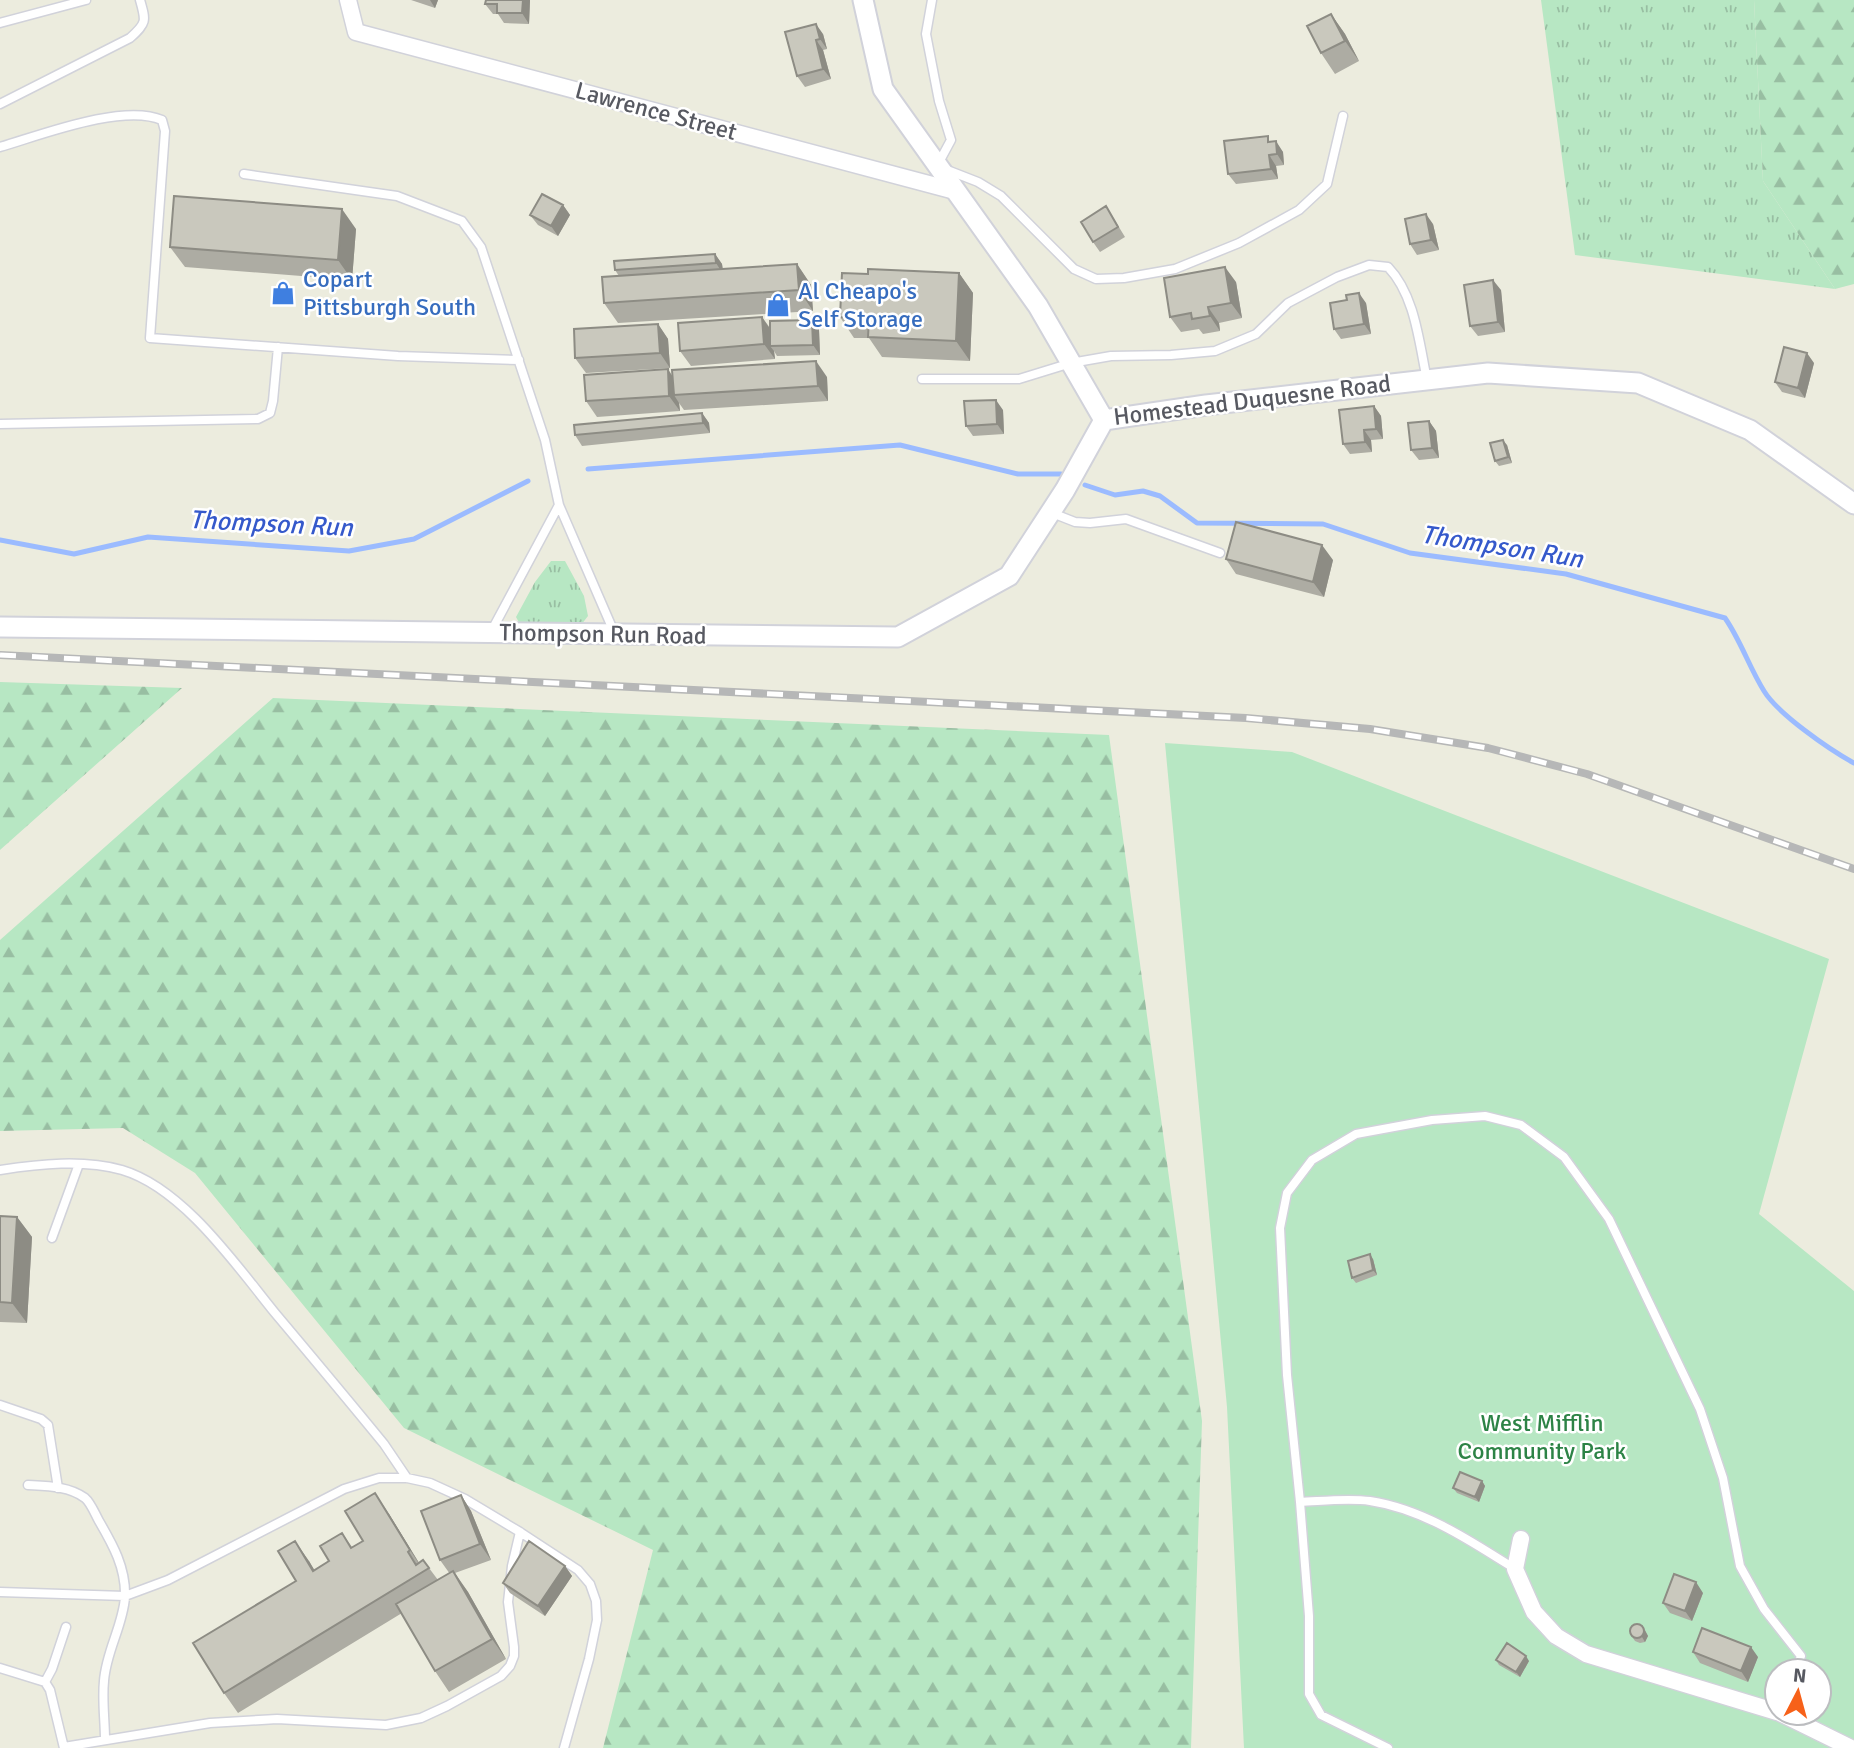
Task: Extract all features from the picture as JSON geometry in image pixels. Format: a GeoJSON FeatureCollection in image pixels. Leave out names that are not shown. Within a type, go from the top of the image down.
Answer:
{"type":"FeatureCollection","features":[{"type":"Feature","properties":{"kind":"street","name":"Lawrence Street"},"geometry":{"type":"LineString","coordinates":[[348,0],[356,32],[955,191]]}},
{"type":"Feature","properties":{"kind":"street","name":"Homestead Duquesne Road"},"geometry":{"type":"LineString","coordinates":[[863,0],[883,89],[1038,306],[1104,420],[1206,405],[1488,373],[1638,383],[1750,430],[1854,505]]}},
{"type":"Feature","properties":{"kind":"street","name":"Thompson Run Road"},"geometry":{"type":"LineString","coordinates":[[0,627],[898,637],[1009,576],[1051,512],[1104,420]]}},
{"type":"Feature","properties":{"kind":"street"},"geometry":{"type":"LineString","coordinates":[[1521,1539],[1515,1569],[1534,1612],[1556,1636],[1586,1654],[1763,1708]]}},
{"type":"Feature","properties":{"kind":"street"},"geometry":{"type":"LineString","coordinates":[[1808,1727],[1851,1748]]}},
{"type":"Feature","properties":{"kind":"lane"},"geometry":{"type":"LineString","coordinates":[[0,23],[86,0]]}},
{"type":"Feature","properties":{"kind":"lane"},"geometry":{"type":"LineString","coordinates":[[0,104],[130,38],[142,27],[145,18],[140,0]]}},
{"type":"Feature","properties":{"kind":"lane"},"geometry":{"type":"LineString","coordinates":[[932,0],[926,34],[939,101],[951,140],[937,166],[978,182],[1001,196],[1074,269],[1096,279],[1124,278],[1188,264],[1239,243],[1299,210],[1327,184],[1343,116]]}},
{"type":"Feature","properties":{"kind":"lane"},"geometry":{"type":"LineString","coordinates":[[0,147],[107,117],[150,115],[162,120],[165,131],[150,338],[398,356],[519,360]]}},
{"type":"Feature","properties":{"kind":"lane"},"geometry":{"type":"LineString","coordinates":[[244,174],[397,196],[462,221],[481,247],[545,440],[559,505],[615,634]]}},
{"type":"Feature","properties":{"kind":"lane"},"geometry":{"type":"LineString","coordinates":[[922,379],[1019,379],[1071,363],[1111,356],[1215,351],[1256,334],[1288,303],[1337,277],[1369,265],[1388,267],[1399,278],[1413,314],[1427,380]]}},
{"type":"Feature","properties":{"kind":"lane"},"geometry":{"type":"LineString","coordinates":[[0,424],[258,419],[270,413],[278,347]]}},
{"type":"Feature","properties":{"kind":"lane"},"geometry":{"type":"LineString","coordinates":[[490,632],[559,505]]}},
{"type":"Feature","properties":{"kind":"lane"},"geometry":{"type":"LineString","coordinates":[[1051,512],[1083,523],[1126,519],[1220,553]]}},
{"type":"Feature","properties":{"kind":"lane"},"geometry":{"type":"LineString","coordinates":[[1388,1748],[1321,1715],[1309,1694],[1309,1616],[1287,1375],[1280,1228],[1287,1193],[1312,1160],[1356,1133],[1432,1120],[1485,1116],[1521,1125],[1564,1157],[1609,1219],[1700,1409],[1723,1478],[1740,1566],[1764,1609],[1801,1657]]}},
{"type":"Feature","properties":{"kind":"lane"},"geometry":{"type":"LineString","coordinates":[[52,1238],[79,1164]]}},
{"type":"Feature","properties":{"kind":"lane"},"geometry":{"type":"LineString","coordinates":[[0,1170],[36,1165],[79,1164],[122,1170],[157,1187],[196,1218],[384,1444],[407,1478]]}},
{"type":"Feature","properties":{"kind":"lane"},"geometry":{"type":"LineString","coordinates":[[0,1405],[48,1424],[58,1488]]}},
{"type":"Feature","properties":{"kind":"lane"},"geometry":{"type":"LineString","coordinates":[[0,1592],[125,1596],[168,1580],[344,1489],[379,1478],[407,1478],[430,1483],[465,1499],[520,1532],[578,1570],[590,1584],[596,1601],[597,1620],[564,1748]]}},
{"type":"Feature","properties":{"kind":"lane"},"geometry":{"type":"LineString","coordinates":[[27,1485],[58,1488],[87,1500],[117,1552],[123,1571],[125,1596],[121,1618],[107,1660],[104,1681],[105,1740]]}},
{"type":"Feature","properties":{"kind":"lane"},"geometry":{"type":"LineString","coordinates":[[1300,1502],[1368,1501],[1404,1508],[1470,1541],[1515,1569]]}},
{"type":"Feature","properties":{"kind":"lane"},"geometry":{"type":"LineString","coordinates":[[0,1668],[45,1682],[50,1690],[64,1748],[210,1723],[276,1719],[386,1725],[421,1718],[501,1676],[510,1666],[514,1647],[508,1602],[512,1566],[520,1532]]}},
{"type":"Feature","properties":{"kind":"lane"},"geometry":{"type":"LineString","coordinates":[[45,1682],[66,1627]]}},
{"type":"Feature","properties":{"kind":"green space"},"geometry":{"type":"Polygon","coordinates":[[[1541,0],[1754,0],[1763,181],[1835,289],[1575,255],[1541,0]]]}},
{"type":"Feature","properties":{"kind":"green space"},"geometry":{"type":"Polygon","coordinates":[[[1754,0],[1854,0],[1854,284],[1835,289],[1763,181],[1754,0]]]}},
{"type":"Feature","properties":{"kind":"green space"},"geometry":{"type":"Polygon","coordinates":[[[551,561],[565,561],[584,596],[588,616],[581,625],[522,628],[516,617],[535,582],[551,561]]]}},
{"type":"Feature","properties":{"kind":"green space"},"geometry":{"type":"Polygon","coordinates":[[[0,682],[182,688],[0,850],[0,682]]]}},
{"type":"Feature","properties":{"kind":"green space"},"geometry":{"type":"Polygon","coordinates":[[[273,698],[1109,735],[1202,1421],[1191,1748],[603,1748],[653,1550],[404,1428],[195,1173],[123,1128],[0,1131],[0,940],[273,698]]]}},
{"type":"Feature","properties":{"kind":"green space","name":"West Mifflin Community Park"},"geometry":{"type":"Polygon","coordinates":[[[1165,743],[1292,752],[1829,959],[1759,1214],[1854,1291],[1854,1748],[1244,1748],[1227,1407],[1165,743]]]}},
{"type":"Feature","properties":{"kind":"building"},"geometry":{"type":"Polygon","coordinates":[[[486,0],[523,0],[522,13],[497,13],[497,4],[485,4],[486,0]]]}},
{"type":"Feature","properties":{"kind":"building"},"geometry":{"type":"Polygon","coordinates":[[[1331,14],[1345,41],[1321,53],[1307,26],[1331,14]]]}},
{"type":"Feature","properties":{"kind":"building"},"geometry":{"type":"Polygon","coordinates":[[[816,24],[820,39],[816,40],[823,69],[797,76],[785,32],[816,24]]]}},
{"type":"Feature","properties":{"kind":"building"},"geometry":{"type":"Polygon","coordinates":[[[1268,136],[1268,142],[1276,141],[1277,154],[1269,155],[1271,169],[1228,174],[1224,141],[1268,136]]]}},
{"type":"Feature","properties":{"kind":"building"},"geometry":{"type":"Polygon","coordinates":[[[542,194],[563,205],[551,226],[530,215],[542,194]]]}},
{"type":"Feature","properties":{"kind":"building"},"geometry":{"type":"Polygon","coordinates":[[[174,196],[342,209],[338,260],[170,247],[174,196]]]}},
{"type":"Feature","properties":{"kind":"building"},"geometry":{"type":"Polygon","coordinates":[[[1106,206],[1118,227],[1093,242],[1081,222],[1106,206]]]}},
{"type":"Feature","properties":{"kind":"building"},"geometry":{"type":"Polygon","coordinates":[[[1426,214],[1431,240],[1410,244],[1405,219],[1426,214]]]}},
{"type":"Feature","properties":{"kind":"building"},"geometry":{"type":"Polygon","coordinates":[[[715,254],[716,263],[615,270],[614,261],[715,254]]]}},
{"type":"Feature","properties":{"kind":"building"},"geometry":{"type":"Polygon","coordinates":[[[797,264],[799,290],[604,303],[602,277],[797,264]]]}},
{"type":"Feature","properties":{"kind":"building"},"geometry":{"type":"Polygon","coordinates":[[[1225,267],[1231,303],[1208,307],[1210,316],[1192,319],[1191,313],[1170,317],[1164,278],[1225,267]]]}},
{"type":"Feature","properties":{"kind":"building"},"geometry":{"type":"Polygon","coordinates":[[[868,269],[959,273],[956,341],[868,337],[869,319],[840,317],[842,273],[868,274],[868,269]]]}},
{"type":"Feature","properties":{"kind":"building"},"geometry":{"type":"Polygon","coordinates":[[[1493,280],[1498,322],[1470,326],[1464,285],[1493,280]]]}},
{"type":"Feature","properties":{"kind":"building"},"geometry":{"type":"Polygon","coordinates":[[[1359,293],[1364,324],[1334,329],[1330,303],[1347,300],[1346,295],[1359,293]]]}},
{"type":"Feature","properties":{"kind":"building"},"geometry":{"type":"Polygon","coordinates":[[[762,317],[764,344],[680,351],[678,323],[762,317]]]}},
{"type":"Feature","properties":{"kind":"building"},"geometry":{"type":"Polygon","coordinates":[[[812,320],[813,345],[770,346],[770,321],[812,320]]]}},
{"type":"Feature","properties":{"kind":"building"},"geometry":{"type":"Polygon","coordinates":[[[658,324],[660,353],[575,358],[574,329],[658,324]]]}},
{"type":"Feature","properties":{"kind":"building"},"geometry":{"type":"Polygon","coordinates":[[[1784,347],[1807,353],[1798,388],[1775,382],[1784,347]]]}},
{"type":"Feature","properties":{"kind":"building"},"geometry":{"type":"Polygon","coordinates":[[[816,361],[818,386],[674,395],[672,370],[816,361]]]}},
{"type":"Feature","properties":{"kind":"building"},"geometry":{"type":"Polygon","coordinates":[[[668,369],[669,396],[586,401],[584,375],[668,369]]]}},
{"type":"Feature","properties":{"kind":"building"},"geometry":{"type":"Polygon","coordinates":[[[996,400],[997,424],[966,426],[964,401],[996,400]]]}},
{"type":"Feature","properties":{"kind":"building"},"geometry":{"type":"Polygon","coordinates":[[[1374,406],[1376,429],[1364,430],[1365,442],[1343,444],[1339,410],[1374,406]]]}},
{"type":"Feature","properties":{"kind":"building"},"geometry":{"type":"Polygon","coordinates":[[[702,413],[703,423],[575,435],[574,425],[702,413]]]}},
{"type":"Feature","properties":{"kind":"building"},"geometry":{"type":"Polygon","coordinates":[[[1429,421],[1432,448],[1411,450],[1408,423],[1429,421]]]}},
{"type":"Feature","properties":{"kind":"building"},"geometry":{"type":"Polygon","coordinates":[[[1503,440],[1508,457],[1495,461],[1490,443],[1503,440]]]}},
{"type":"Feature","properties":{"kind":"building"},"geometry":{"type":"Polygon","coordinates":[[[1236,522],[1322,545],[1313,582],[1226,559],[1236,522]]]}},
{"type":"Feature","properties":{"kind":"building"},"geometry":{"type":"Polygon","coordinates":[[[0,1216],[17,1217],[12,1303],[0,1302],[0,1216]]]}},
{"type":"Feature","properties":{"kind":"building"},"geometry":{"type":"Polygon","coordinates":[[[1370,1254],[1373,1270],[1352,1278],[1348,1261],[1370,1254]]]}},
{"type":"Feature","properties":{"kind":"building"},"geometry":{"type":"Polygon","coordinates":[[[1460,1472],[1482,1481],[1475,1497],[1453,1488],[1460,1472]]]}},
{"type":"Feature","properties":{"kind":"building"},"geometry":{"type":"Polygon","coordinates":[[[375,1493],[410,1550],[408,1552],[416,1565],[423,1560],[429,1568],[224,1693],[193,1643],[296,1581],[278,1551],[295,1541],[313,1571],[329,1561],[320,1546],[342,1533],[351,1548],[363,1541],[345,1511],[375,1493]]]}},
{"type":"Feature","properties":{"kind":"building"},"geometry":{"type":"Polygon","coordinates":[[[461,1495],[480,1544],[440,1560],[421,1511],[461,1495]]]}},
{"type":"Feature","properties":{"kind":"building"},"geometry":{"type":"Polygon","coordinates":[[[529,1541],[565,1566],[538,1606],[503,1583],[529,1541]]]}},
{"type":"Feature","properties":{"kind":"building"},"geometry":{"type":"Polygon","coordinates":[[[453,1571],[492,1639],[435,1671],[396,1604],[453,1571]]]}},
{"type":"Feature","properties":{"kind":"building"},"geometry":{"type":"Polygon","coordinates":[[[1674,1574],[1696,1582],[1685,1611],[1663,1603],[1674,1574]]]}},
{"type":"Feature","properties":{"kind":"building"},"geometry":{"type":"Polygon","coordinates":[[[1637,1624],[1642,1626],[1642,1636],[1637,1638],[1632,1636],[1630,1631],[1632,1626],[1637,1624]]]}},
{"type":"Feature","properties":{"kind":"building"},"geometry":{"type":"Polygon","coordinates":[[[1702,1628],[1751,1647],[1741,1671],[1693,1652],[1702,1628]]]}},
{"type":"Feature","properties":{"kind":"building"},"geometry":{"type":"Polygon","coordinates":[[[1507,1643],[1526,1656],[1516,1672],[1496,1660],[1507,1643]]]}},
{"type":"Feature","properties":{"kind":"waterway","name":"Thompson Run"},"geometry":{"type":"LineString","coordinates":[[588,469],[900,445],[1018,474],[1061,474]]}},
{"type":"Feature","properties":{"kind":"waterway","name":"Thompson Run"},"geometry":{"type":"LineString","coordinates":[[0,540],[74,554],[148,537],[349,551],[414,539],[528,481]]}},
{"type":"Feature","properties":{"kind":"waterway","name":"Thompson Run"},"geometry":{"type":"LineString","coordinates":[[1085,485],[1115,495],[1143,491],[1160,496],[1197,523],[1323,524],[1410,553],[1566,574],[1725,618],[1771,700],[1805,731],[1854,763]]}},
{"type":"Feature","properties":{"kind":"railway"},"geometry":{"type":"LineString","coordinates":[[0,655],[1246,718],[1370,729],[1488,748],[1587,774],[1854,869]]}},
{"type":"Feature","properties":{"kind":"place","name":"Copart Pittsburgh South"},"geometry":{"type":"Point","coordinates":[283,293]}},
{"type":"Feature","properties":{"kind":"place","name":"Al Cheapo's Self Storage"},"geometry":{"type":"Point","coordinates":[778,305]}}]}
